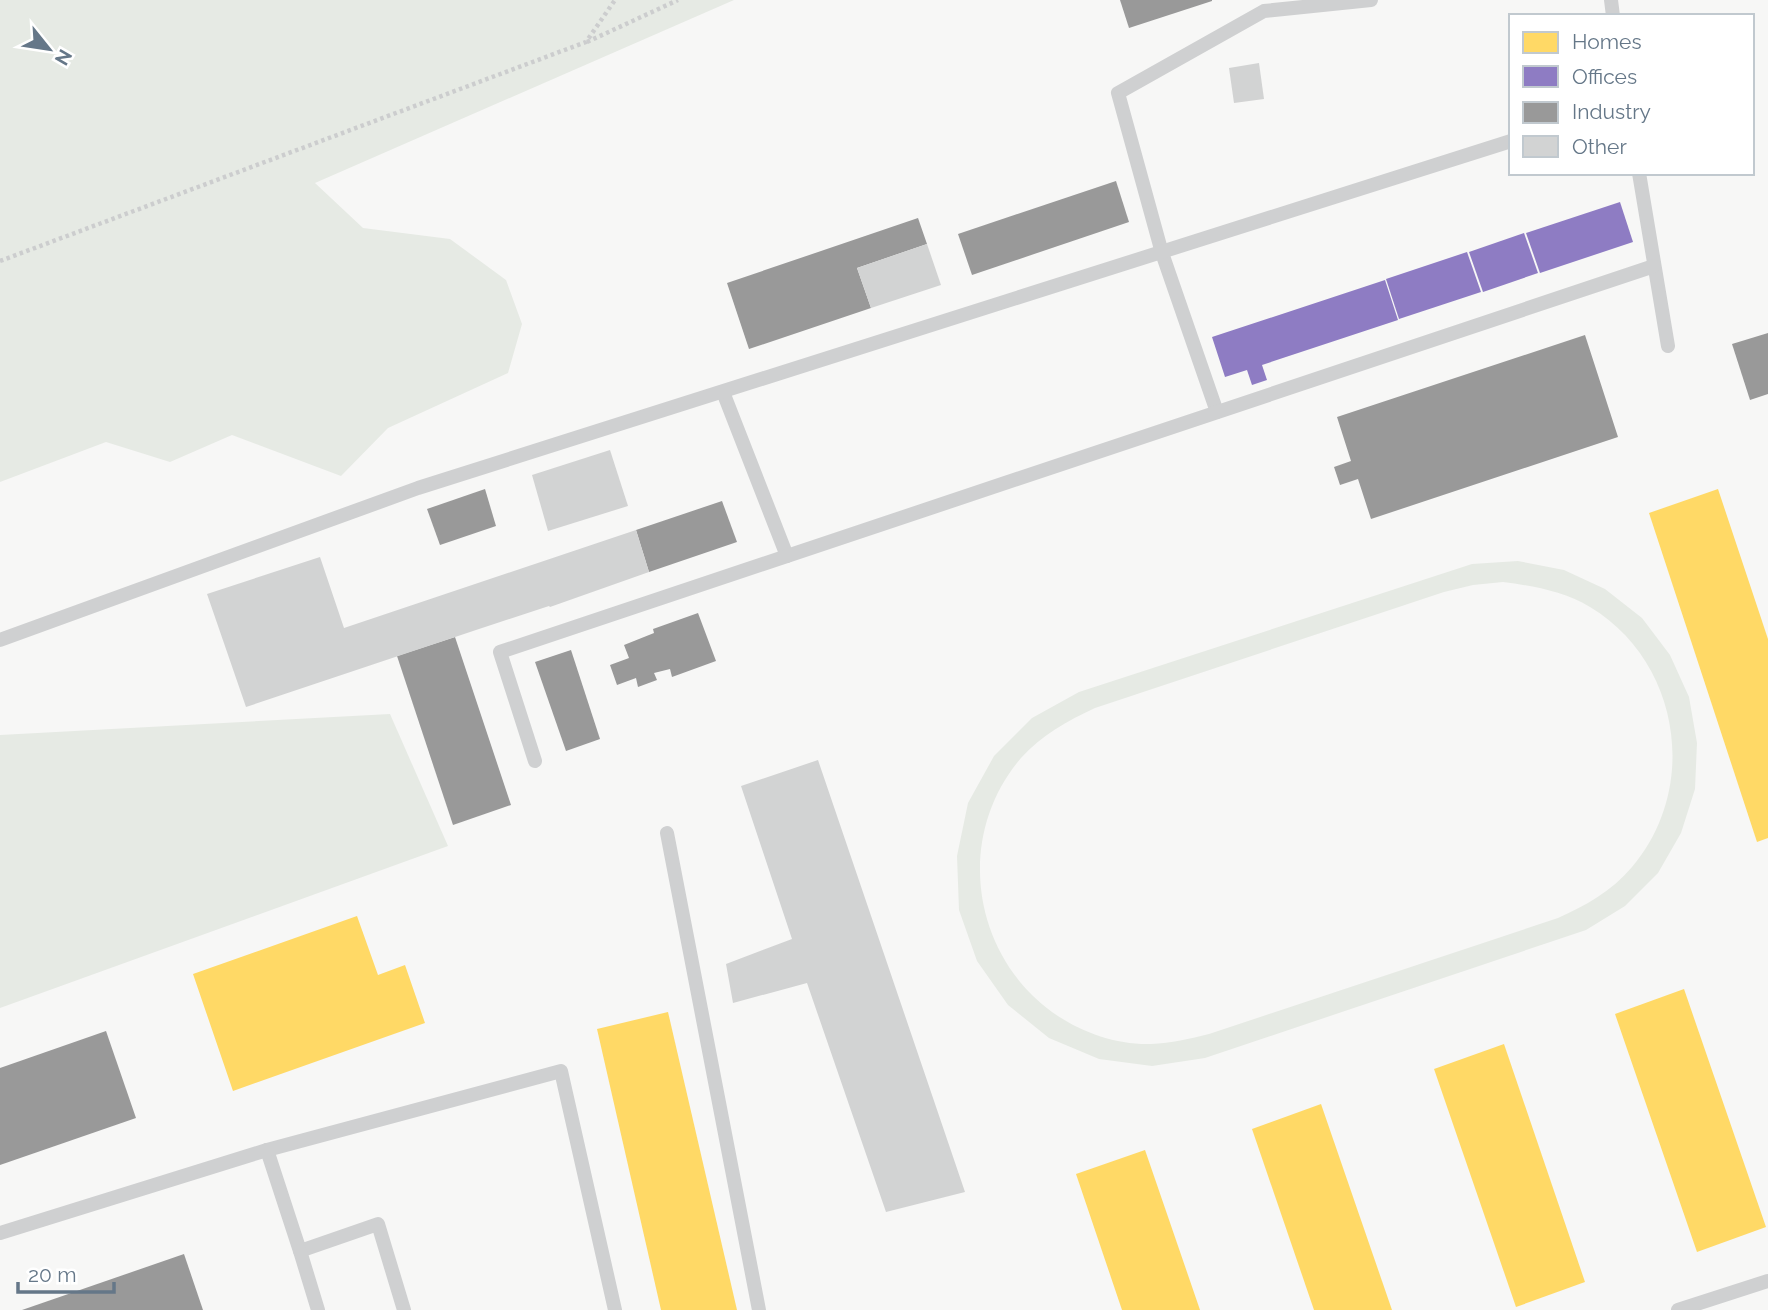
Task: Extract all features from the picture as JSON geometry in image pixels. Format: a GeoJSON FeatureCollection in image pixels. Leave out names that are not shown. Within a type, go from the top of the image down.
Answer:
{"type":"FeatureCollection","features":[{"type":"Feature","properties":{"kind":"lane"},"geometry":{"type":"LineString","coordinates":[[1217,412],[1162,253],[1118,93],[1264,11],[1371,0]]}},
{"type":"Feature","properties":{"kind":"lane"},"geometry":{"type":"LineString","coordinates":[[0,640],[418,488],[1509,142]]}},
{"type":"Feature","properties":{"kind":"lane"},"geometry":{"type":"LineString","coordinates":[[1639,175],[1668,346]]}},
{"type":"Feature","properties":{"kind":"lane"},"geometry":{"type":"LineString","coordinates":[[535,761],[500,652],[1654,266]]}},
{"type":"Feature","properties":{"kind":"lane"},"geometry":{"type":"LineString","coordinates":[[723,392],[787,556]]}},
{"type":"Feature","properties":{"kind":"lane"},"geometry":{"type":"LineString","coordinates":[[667,833],[759,1310]]}},
{"type":"Feature","properties":{"kind":"lane"},"geometry":{"type":"LineString","coordinates":[[0,1233],[267,1150],[561,1071],[615,1310]]}},
{"type":"Feature","properties":{"kind":"lane"},"geometry":{"type":"LineString","coordinates":[[267,1150],[318,1310]]}},
{"type":"Feature","properties":{"kind":"lane"},"geometry":{"type":"LineString","coordinates":[[300,1251],[378,1224],[404,1310]]}},
{"type":"Feature","properties":{"kind":"lane"},"geometry":{"type":"LineString","coordinates":[[1678,1310],[1768,1281]]}},
{"type":"Feature","properties":{"kind":"path"},"geometry":{"type":"LineString","coordinates":[[586,42],[615,0]]}},
{"type":"Feature","properties":{"kind":"path"},"geometry":{"type":"LineString","coordinates":[[0,261],[586,42],[678,0]]}},
{"type":"Feature","properties":{"kind":"shaded area"},"geometry":{"type":"Polygon","coordinates":[[[0,0],[734,0],[315,183],[363,228],[450,239],[506,280],[522,324],[508,373],[388,428],[341,476],[232,435],[170,462],[106,442],[0,482],[0,0]]]}},
{"type":"Feature","properties":{"kind":"shaded area"},"geometry":{"type":"Polygon","coordinates":[[[1518,561],[1564,570],[1605,589],[1642,618],[1670,655],[1689,697],[1697,743],[1695,789],[1681,833],[1658,873],[1625,906],[1586,930],[1205,1058],[1152,1066],[1099,1059],[1049,1038],[1008,1005],[977,961],[959,910],[957,856],[968,803],[994,756],[1032,718],[1079,692],[1472,564],[1518,561]],[[1503,582],[1444,592],[1095,708],[1065,723],[1037,742],[1021,758],[1000,789],[987,822],[980,857],[981,892],[989,926],[1004,958],[1025,987],[1052,1012],[1099,1036],[1138,1044],[1180,1040],[1209,1034],[1558,918],[1607,891],[1632,867],[1653,835],[1667,800],[1672,764],[1670,727],[1661,692],[1644,659],[1620,630],[1590,607],[1559,593],[1503,582]]]}},
{"type":"Feature","properties":{"kind":"shaded area"},"geometry":{"type":"Polygon","coordinates":[[[390,714],[448,846],[0,1008],[0,735],[390,714]]]}},
{"type":"Feature","properties":{"kind":"building: Homes"},"geometry":{"type":"Polygon","coordinates":[[[1718,489],[1768,639],[1768,838],[1757,842],[1649,513],[1718,489]]]}},
{"type":"Feature","properties":{"kind":"building: Homes"},"geometry":{"type":"Polygon","coordinates":[[[357,916],[378,975],[405,965],[425,1023],[233,1091],[193,974],[357,916]]]}},
{"type":"Feature","properties":{"kind":"building: Homes"},"geometry":{"type":"Polygon","coordinates":[[[1684,989],[1766,1227],[1697,1252],[1615,1014],[1684,989]]]}},
{"type":"Feature","properties":{"kind":"building: Homes"},"geometry":{"type":"Polygon","coordinates":[[[668,1012],[737,1310],[661,1310],[597,1029],[668,1012]]]}},
{"type":"Feature","properties":{"kind":"building: Homes"},"geometry":{"type":"Polygon","coordinates":[[[1504,1044],[1585,1282],[1516,1307],[1434,1069],[1504,1044]]]}},
{"type":"Feature","properties":{"kind":"building: Homes"},"geometry":{"type":"Polygon","coordinates":[[[1321,1104],[1392,1310],[1314,1310],[1252,1129],[1321,1104]]]}},
{"type":"Feature","properties":{"kind":"building: Homes"},"geometry":{"type":"Polygon","coordinates":[[[1145,1150],[1200,1310],[1122,1310],[1076,1174],[1145,1150]]]}},
{"type":"Feature","properties":{"kind":"building: Offices"},"geometry":{"type":"Polygon","coordinates":[[[1620,202],[1633,242],[1540,273],[1526,233],[1620,202]]]}},
{"type":"Feature","properties":{"kind":"building: Offices"},"geometry":{"type":"Polygon","coordinates":[[[1524,233],[1538,273],[1483,292],[1469,252],[1524,233]]]}},
{"type":"Feature","properties":{"kind":"building: Offices"},"geometry":{"type":"Polygon","coordinates":[[[1467,252],[1481,292],[1399,319],[1386,279],[1467,252]]]}},
{"type":"Feature","properties":{"kind":"building: Offices"},"geometry":{"type":"Polygon","coordinates":[[[1385,280],[1398,320],[1262,365],[1267,380],[1252,385],[1247,370],[1225,377],[1212,337],[1385,280]]]}},
{"type":"Feature","properties":{"kind":"building: Industry"},"geometry":{"type":"Polygon","coordinates":[[[1120,0],[1212,0],[1212,1],[1129,28],[1120,0]]]}},
{"type":"Feature","properties":{"kind":"building: Industry"},"geometry":{"type":"Polygon","coordinates":[[[1116,181],[1129,222],[972,275],[958,234],[1116,181]]]}},
{"type":"Feature","properties":{"kind":"building: Industry"},"geometry":{"type":"Polygon","coordinates":[[[918,218],[927,244],[857,268],[871,308],[749,349],[727,283],[918,218]]]}},
{"type":"Feature","properties":{"kind":"building: Industry"},"geometry":{"type":"Polygon","coordinates":[[[1768,333],[1768,394],[1750,400],[1732,344],[1768,333]]]}},
{"type":"Feature","properties":{"kind":"building: Industry"},"geometry":{"type":"Polygon","coordinates":[[[1585,335],[1618,437],[1371,519],[1358,479],[1340,485],[1334,467],[1351,461],[1337,417],[1585,335]]]}},
{"type":"Feature","properties":{"kind":"building: Industry"},"geometry":{"type":"Polygon","coordinates":[[[485,489],[496,526],[440,545],[427,509],[485,489]]]}},
{"type":"Feature","properties":{"kind":"building: Industry"},"geometry":{"type":"Polygon","coordinates":[[[722,501],[737,542],[649,572],[636,530],[722,501]]]}},
{"type":"Feature","properties":{"kind":"building: Industry"},"geometry":{"type":"Polygon","coordinates":[[[698,613],[716,661],[672,677],[670,669],[654,673],[657,680],[638,687],[636,678],[617,685],[610,665],[629,658],[624,645],[654,633],[653,629],[698,613]]]}},
{"type":"Feature","properties":{"kind":"building: Industry"},"geometry":{"type":"Polygon","coordinates":[[[455,637],[511,805],[453,825],[397,656],[455,637]]]}},
{"type":"Feature","properties":{"kind":"building: Industry"},"geometry":{"type":"Polygon","coordinates":[[[571,650],[600,739],[566,751],[535,662],[571,650]]]}},
{"type":"Feature","properties":{"kind":"building: Industry"},"geometry":{"type":"Polygon","coordinates":[[[106,1031],[136,1118],[0,1165],[0,1068],[106,1031]]]}},
{"type":"Feature","properties":{"kind":"building: Industry"},"geometry":{"type":"Polygon","coordinates":[[[184,1254],[203,1310],[22,1310],[184,1254]]]}},
{"type":"Feature","properties":{"kind":"building: Other"},"geometry":{"type":"Polygon","coordinates":[[[1259,63],[1264,99],[1234,103],[1229,68],[1259,63]]]}},
{"type":"Feature","properties":{"kind":"building: Other"},"geometry":{"type":"Polygon","coordinates":[[[927,244],[941,285],[871,308],[857,268],[927,244]]]}},
{"type":"Feature","properties":{"kind":"building: Other"},"geometry":{"type":"Polygon","coordinates":[[[610,450],[628,506],[548,531],[532,475],[610,450]]]}},
{"type":"Feature","properties":{"kind":"building: Other"},"geometry":{"type":"Polygon","coordinates":[[[636,530],[649,572],[246,707],[207,594],[320,557],[344,628],[636,530]]]}},
{"type":"Feature","properties":{"kind":"building: Other"},"geometry":{"type":"Polygon","coordinates":[[[818,760],[965,1192],[886,1212],[807,983],[733,1003],[726,964],[792,939],[741,786],[818,760]]]}}]}
